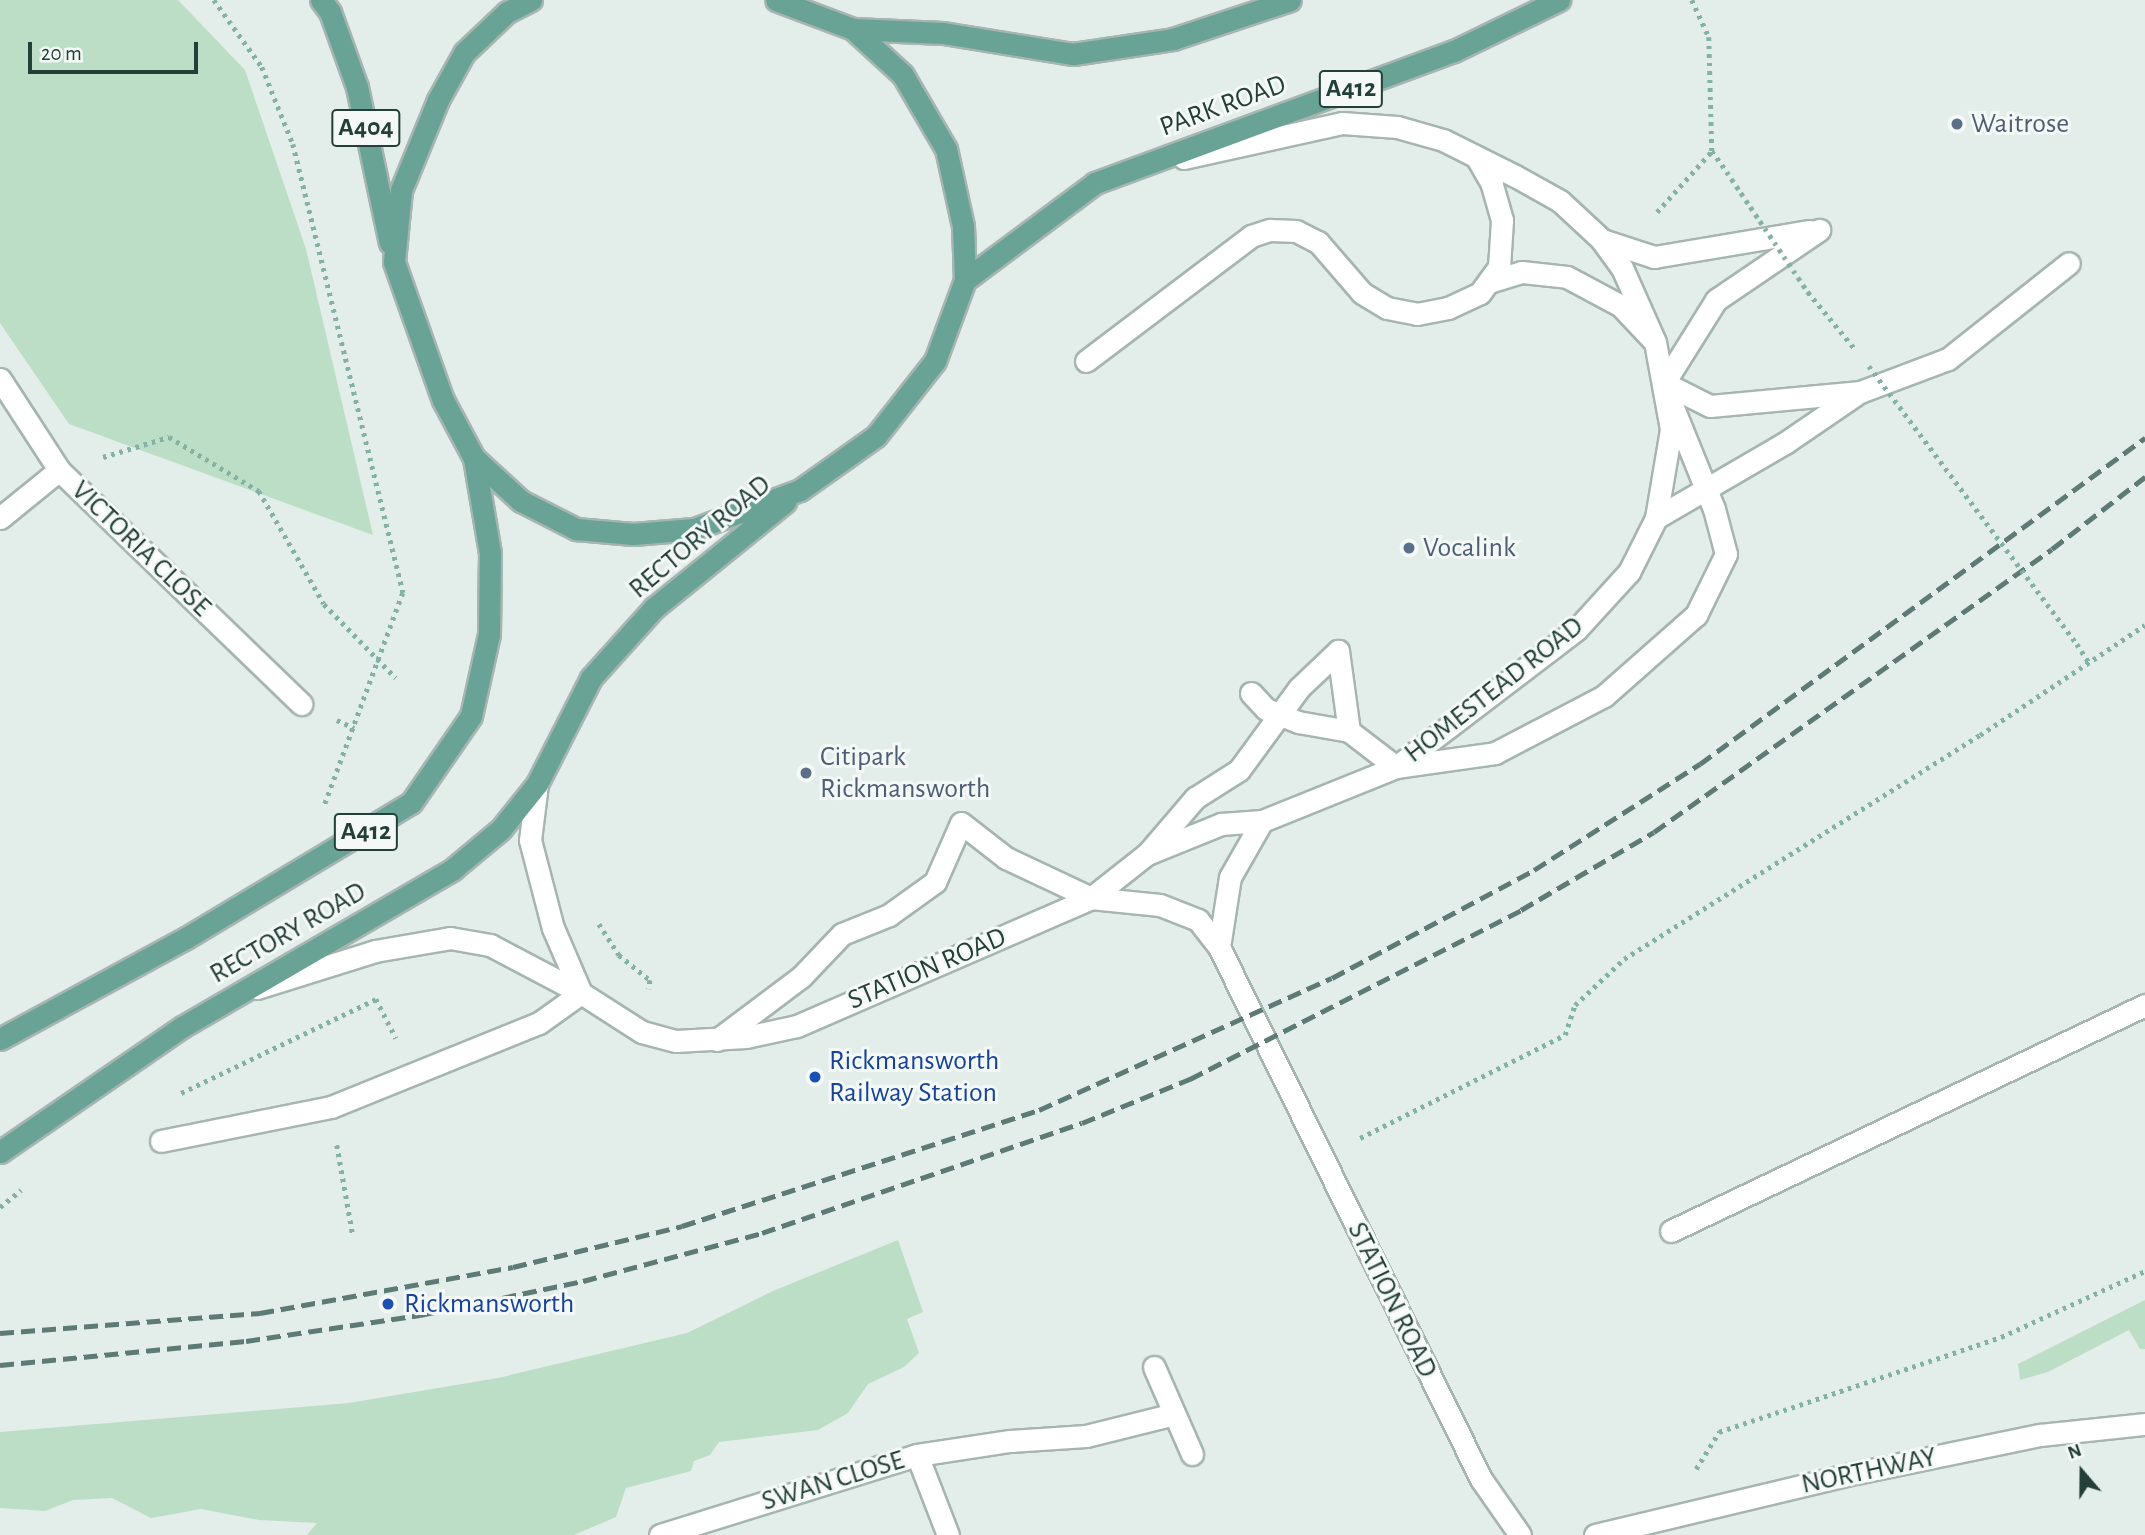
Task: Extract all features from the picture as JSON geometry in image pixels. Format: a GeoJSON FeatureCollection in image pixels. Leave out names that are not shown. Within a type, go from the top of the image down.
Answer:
{"type":"FeatureCollection","features":[{"type":"Feature","properties":{"kind":"main road","name":"A404"},"geometry":{"type":"LineString","coordinates":[[321,0],[330,12],[358,87],[394,262]]}},
{"type":"Feature","properties":{"kind":"main road"},"geometry":{"type":"LineString","coordinates":[[531,0],[507,12],[464,53],[438,100],[401,190],[394,262],[443,400],[474,458],[521,501],[576,529],[621,533],[694,529],[800,490],[876,436],[935,361],[965,280],[963,226],[946,149],[903,75],[853,29]]}},
{"type":"Feature","properties":{"kind":"main road"},"geometry":{"type":"LineString","coordinates":[[776,0],[853,29],[943,33],[1073,54],[1173,39],[1290,0]]}},
{"type":"Feature","properties":{"kind":"main road","name":"PARK ROAD"},"geometry":{"type":"LineString","coordinates":[[965,280],[1095,183],[1454,51],[1559,0]]}},
{"type":"Feature","properties":{"kind":"main road","name":"RECTORY ROAD"},"geometry":{"type":"LineString","coordinates":[[0,1040],[186,938],[411,803],[471,716],[489,634],[490,553],[474,458]]}},
{"type":"Feature","properties":{"kind":"main road","name":"RECTORY ROAD"},"geometry":{"type":"LineString","coordinates":[[0,1152],[31,1126],[239,994],[453,869],[501,829],[537,784],[591,678],[654,608],[800,490]]}},
{"type":"Feature","properties":{"kind":"street","name":"HOMESTEAD ROAD"},"geometry":{"type":"LineString","coordinates":[[1139,167],[1342,123],[1370,122],[1443,139],[1560,201],[1602,240],[1622,268],[1655,342],[1671,429],[1656,518],[1629,572],[1576,630],[1396,767]]}},
{"type":"Feature","properties":{"kind":"street"},"geometry":{"type":"LineString","coordinates":[[1086,361],[1251,236],[1270,230],[1296,231],[1318,242],[1362,293],[1387,308],[1417,314],[1448,309],[1480,293],[1499,267],[1502,220],[1492,184],[1476,156]]}},
{"type":"Feature","properties":{"kind":"street"},"geometry":{"type":"LineString","coordinates":[[1602,240],[1654,257],[1819,230],[1716,300],[1664,383],[1710,406],[1860,392]]}},
{"type":"Feature","properties":{"kind":"street"},"geometry":{"type":"LineString","coordinates":[[1656,518],[1705,486],[1785,443],[1860,392],[1948,359],[2069,263]]}},
{"type":"Feature","properties":{"kind":"street"},"geometry":{"type":"LineString","coordinates":[[1489,282],[1522,272],[1567,277],[1621,306],[1655,342]]}},
{"type":"Feature","properties":{"kind":"street","name":"VICTORIA CLOSE"},"geometry":{"type":"LineString","coordinates":[[0,379],[59,470],[301,704]]}},
{"type":"Feature","properties":{"kind":"street","name":"HOMESTEAD ROAD"},"geometry":{"type":"LineString","coordinates":[[1262,821],[1396,767],[1495,753],[1604,696],[1696,615],[1726,554],[1705,486],[1664,383]]}},
{"type":"Feature","properties":{"kind":"street"},"geometry":{"type":"LineString","coordinates":[[0,518],[59,470]]}},
{"type":"Feature","properties":{"kind":"street"},"geometry":{"type":"LineString","coordinates":[[1147,854],[1195,798],[1239,770],[1299,688],[1338,651],[1349,731]]}},
{"type":"Feature","properties":{"kind":"street"},"geometry":{"type":"LineString","coordinates":[[1251,693],[1280,715],[1349,731],[1396,767]]}},
{"type":"Feature","properties":{"kind":"street"},"geometry":{"type":"LineString","coordinates":[[160,1141],[331,1107],[539,1023],[581,993],[553,928],[532,851],[537,784]]}},
{"type":"Feature","properties":{"kind":"street"},"geometry":{"type":"LineString","coordinates":[[1219,947],[1230,877],[1262,821]]}},
{"type":"Feature","properties":{"kind":"street","name":"STATION ROAD"},"geometry":{"type":"LineString","coordinates":[[239,994],[374,951],[450,938],[491,946],[581,993],[642,1032],[676,1041],[717,1040],[797,1026],[1091,898],[1147,854],[1221,824],[1262,821]]}},
{"type":"Feature","properties":{"kind":"street"},"geometry":{"type":"LineString","coordinates":[[717,1040],[801,977],[842,934],[889,915],[935,883],[961,823],[1016,864],[1091,898]]}},
{"type":"Feature","properties":{"kind":"street","name":"STATION ROAD"},"geometry":{"type":"LineString","coordinates":[[1091,898],[1160,905],[1198,920],[1219,947],[1481,1479],[1520,1535]]}},
{"type":"Feature","properties":{"kind":"street"},"geometry":{"type":"LineString","coordinates":[[1671,1231],[2145,1005]]}},
{"type":"Feature","properties":{"kind":"street"},"geometry":{"type":"LineString","coordinates":[[1154,1367],[1192,1454]]}},
{"type":"Feature","properties":{"kind":"street","name":"SWAN CLOSE"},"geometry":{"type":"LineString","coordinates":[[660,1535],[916,1455],[1010,1441],[1086,1436],[1174,1414]]}},
{"type":"Feature","properties":{"kind":"street","name":"NORTHWAY"},"geometry":{"type":"LineString","coordinates":[[1595,1535],[2040,1435],[2145,1424]]}},
{"type":"Feature","properties":{"kind":"street"},"geometry":{"type":"LineString","coordinates":[[916,1455],[948,1535]]}},
{"type":"Feature","properties":{"kind":"path"},"geometry":{"type":"LineString","coordinates":[[214,0],[262,67],[293,145],[339,317],[404,593],[324,808],[312,815]]}},
{"type":"Feature","properties":{"kind":"path"},"geometry":{"type":"LineString","coordinates":[[1692,0],[1709,37],[1712,151],[1808,292],[1869,366],[2090,664]]}},
{"type":"Feature","properties":{"kind":"path"},"geometry":{"type":"LineString","coordinates":[[1657,212],[1712,151]]}},
{"type":"Feature","properties":{"kind":"path"},"geometry":{"type":"LineString","coordinates":[[59,470],[169,437],[259,491],[324,604],[396,678]]}},
{"type":"Feature","properties":{"kind":"path"},"geometry":{"type":"LineString","coordinates":[[1367,1135],[1565,1035],[1575,1005],[1624,959],[2090,664],[2145,625]]}},
{"type":"Feature","properties":{"kind":"path"},"geometry":{"type":"LineString","coordinates":[[593,916],[620,955],[650,980]]}},
{"type":"Feature","properties":{"kind":"path"},"geometry":{"type":"LineString","coordinates":[[342,1177],[353,1236]]}},
{"type":"Feature","properties":{"kind":"path"},"geometry":{"type":"LineString","coordinates":[[1690,1478],[1719,1432],[2001,1337],[2145,1271]]}},
{"type":"Feature","properties":{"kind":"green space"},"geometry":{"type":"Polygon","coordinates":[[[0,0],[178,0],[245,70],[306,249],[373,535],[69,424],[0,323],[0,0]]]}},
{"type":"Feature","properties":{"kind":"green space"},"geometry":{"type":"Polygon","coordinates":[[[898,1240],[923,1312],[907,1319],[919,1353],[904,1367],[868,1384],[848,1413],[818,1430],[719,1442],[710,1455],[694,1461],[691,1471],[626,1488],[616,1517],[574,1535],[307,1535],[317,1523],[259,1520],[201,1509],[151,1518],[112,1498],[73,1500],[45,1511],[0,1508],[0,1432],[349,1403],[498,1378],[687,1333],[773,1291],[898,1240]]]}},
{"type":"Feature","properties":{"kind":"green space"},"geometry":{"type":"Polygon","coordinates":[[[2145,1300],[2145,1349],[2140,1349],[2129,1330],[2048,1372],[2020,1380],[2018,1364],[2145,1300]]]}},
{"type":"Feature","properties":{"kind":"railway"},"geometry":{"type":"LineString","coordinates":[[0,1333],[260,1313],[513,1267],[682,1226],[1039,1110],[1332,978],[1534,870],[1700,764],[2145,438]]}},
{"type":"Feature","properties":{"kind":"railway"},"geometry":{"type":"LineString","coordinates":[[0,1365],[246,1341],[420,1315],[583,1281],[762,1233],[1082,1123],[1190,1079],[1521,910],[1654,832],[2052,549],[2145,477]]}},
{"type":"Feature","properties":{"kind":"place","name":"Waitrose"},"geometry":{"type":"Point","coordinates":[1957,124]}},
{"type":"Feature","properties":{"kind":"place","name":"Vocalink"},"geometry":{"type":"Point","coordinates":[1409,548]}},
{"type":"Feature","properties":{"kind":"place","name":"Citipark Rickmansworth"},"geometry":{"type":"Point","coordinates":[806,773]}},
{"type":"Feature","properties":{"kind":"place","name":"Rickmansworth Railway Station"},"geometry":{"type":"Point","coordinates":[815,1077]}},
{"type":"Feature","properties":{"kind":"place","name":"Rickmansworth"},"geometry":{"type":"Point","coordinates":[388,1304]}}]}
